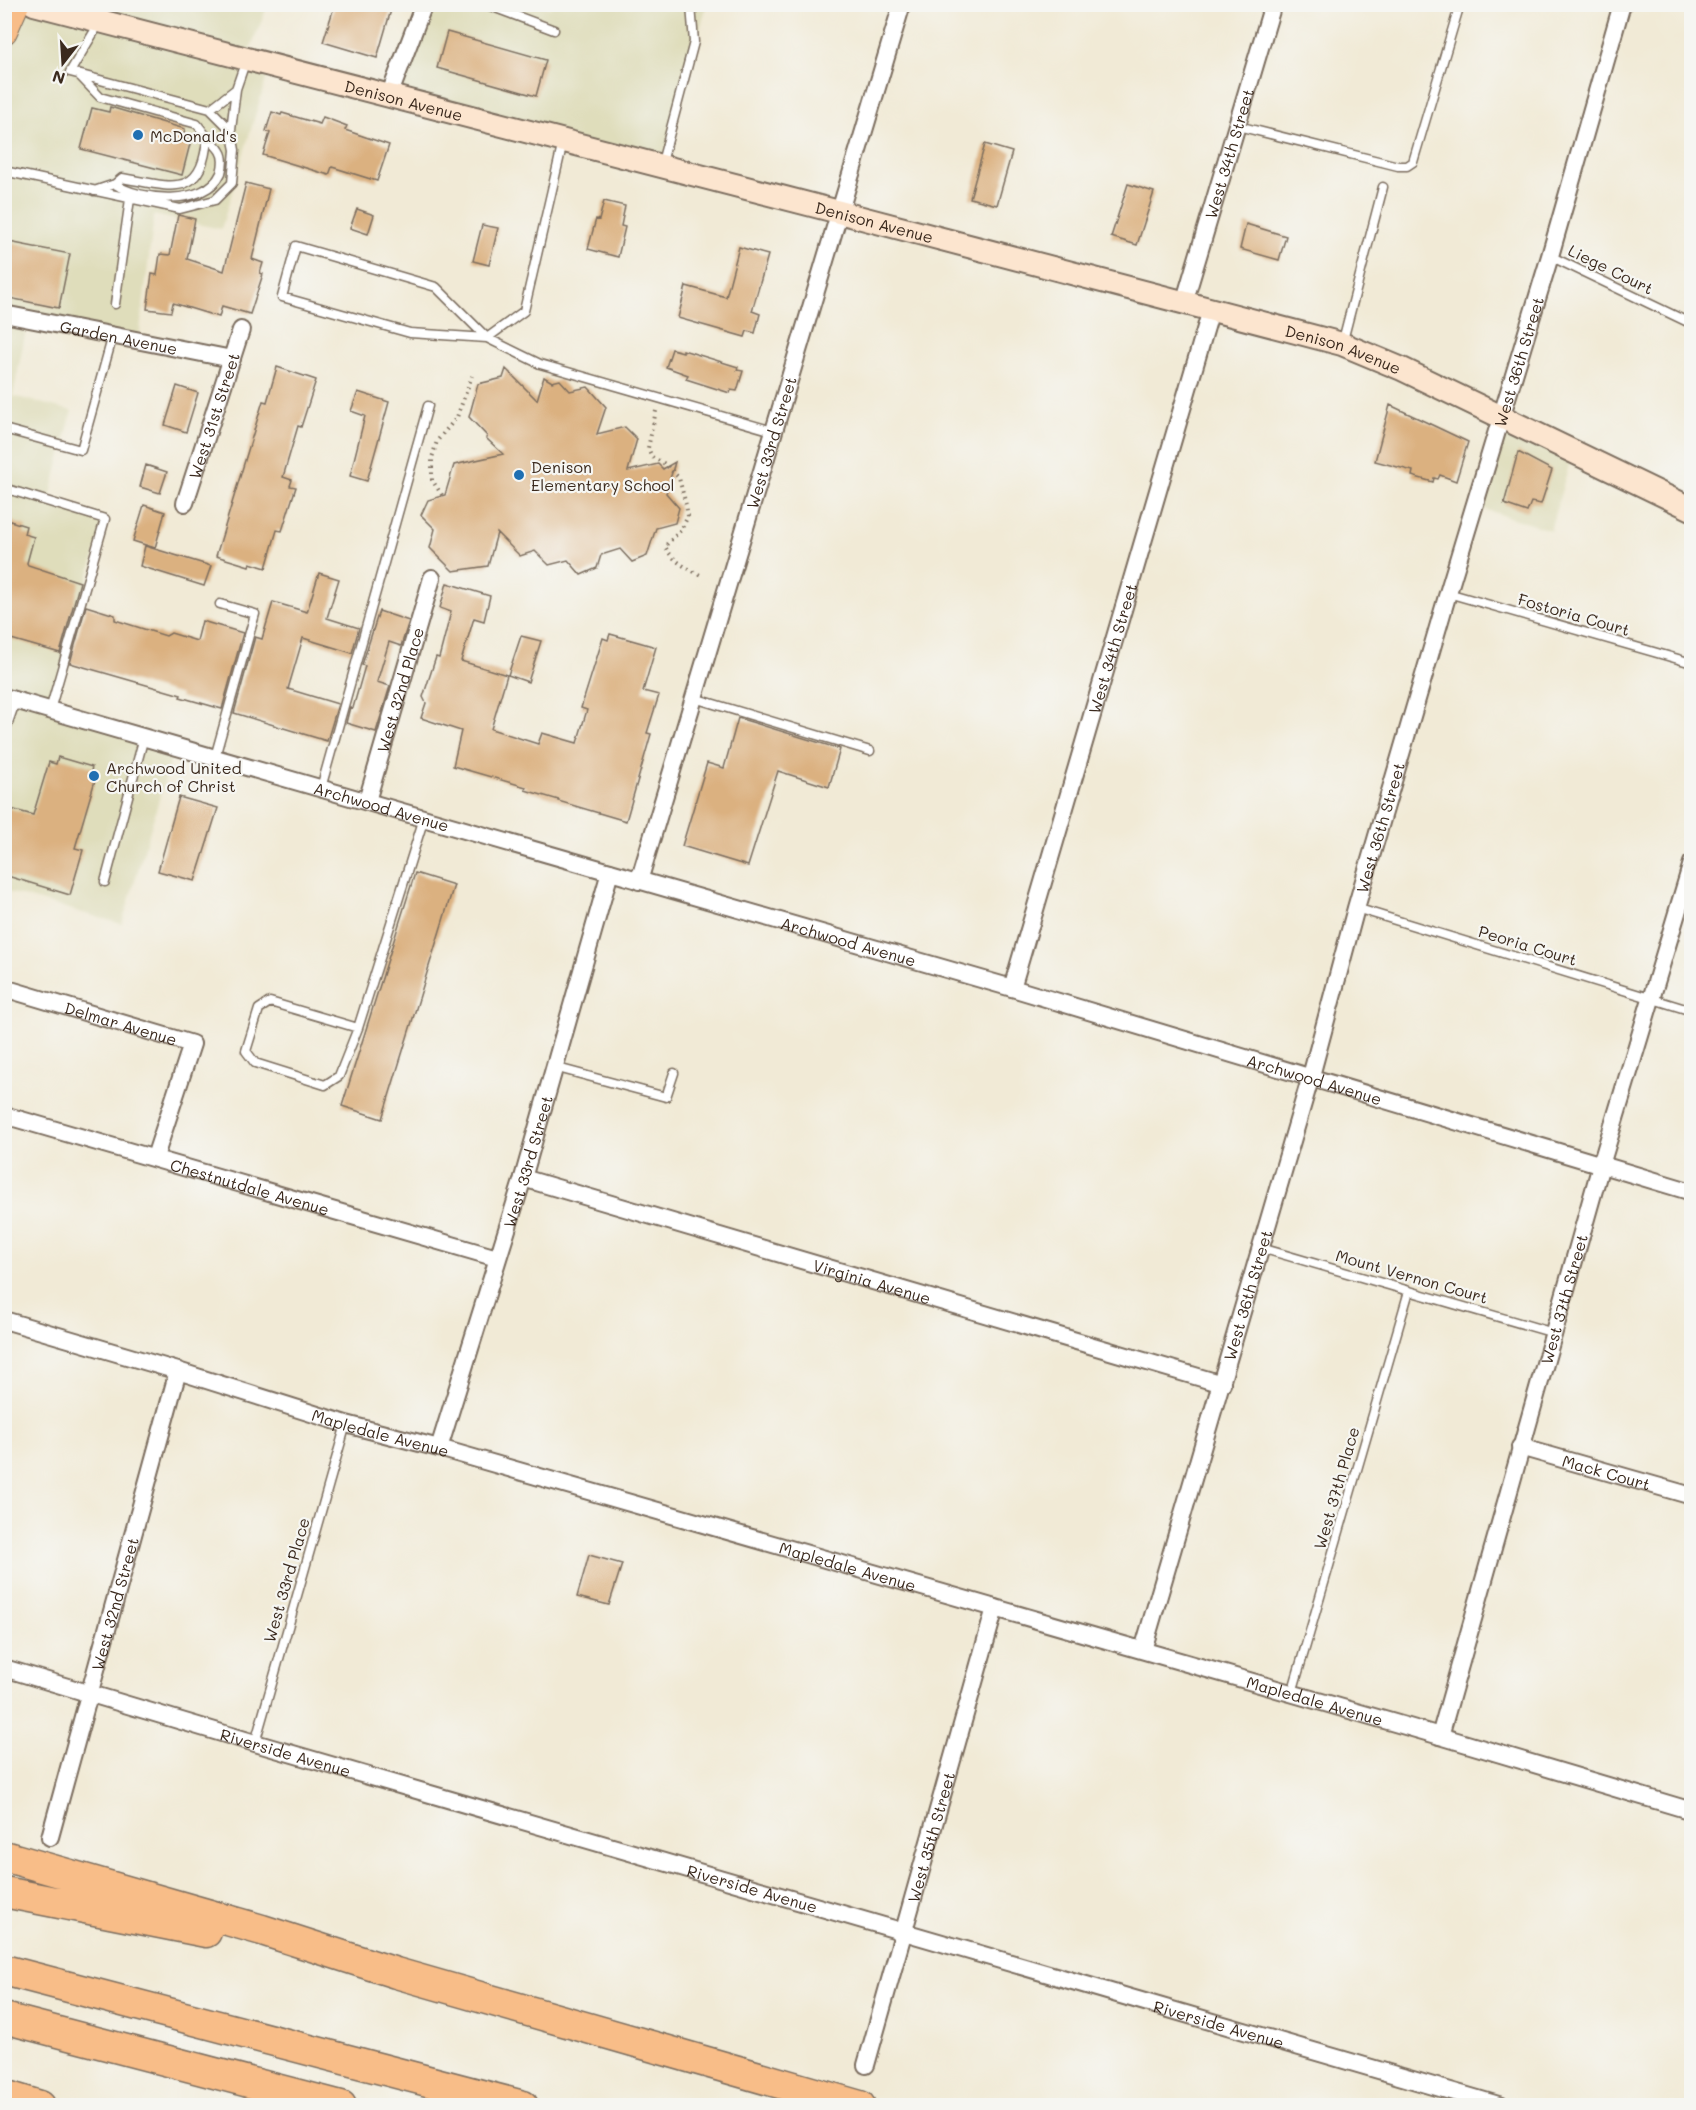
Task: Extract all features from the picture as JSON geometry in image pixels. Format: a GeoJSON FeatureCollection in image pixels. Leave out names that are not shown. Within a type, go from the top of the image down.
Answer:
{"type":"FeatureCollection","features":[{"type":"Feature","properties":{"kind":"highway"},"geometry":{"type":"LineString","coordinates":[[4,1856],[262,1930],[396,1973],[860,2106]]}},
{"type":"Feature","properties":{"kind":"highway"},"geometry":{"type":"LineString","coordinates":[[4,1892],[168,1924],[396,1973]]}},
{"type":"Feature","properties":{"kind":"highway"},"geometry":{"type":"LineString","coordinates":[[4,1970],[523,2106]]}},
{"type":"Feature","properties":{"kind":"highway"},"geometry":{"type":"LineString","coordinates":[[4,2018],[341,2106]]}},
{"type":"Feature","properties":{"kind":"highway"},"geometry":{"type":"LineString","coordinates":[[4,2096],[40,2106]]}},
{"type":"Feature","properties":{"kind":"main road"},"geometry":{"type":"LineString","coordinates":[[4,31],[16,4]]}},
{"type":"Feature","properties":{"kind":"main road","name":"Denison Avenue"},"geometry":{"type":"LineString","coordinates":[[34,4],[1342,344],[1402,369],[1502,416],[1692,509]]}},
{"type":"Feature","properties":{"kind":"street"},"geometry":{"type":"LineString","coordinates":[[389,96],[424,4]]}},
{"type":"Feature","properties":{"kind":"street","name":"West 33rd Street"},"geometry":{"type":"LineString","coordinates":[[639,881],[902,4]]}},
{"type":"Feature","properties":{"kind":"street","name":"West 34th Street"},"geometry":{"type":"LineString","coordinates":[[1184,303],[1273,4]]}},
{"type":"Feature","properties":{"kind":"street","name":"West 36th Street"},"geometry":{"type":"LineString","coordinates":[[1143,1650],[1311,1076],[1356,908],[1550,256],[1622,4]]}},
{"type":"Feature","properties":{"kind":"street","name":"West 34th Street"},"geometry":{"type":"LineString","coordinates":[[1012,988],[1211,310]]}},
{"type":"Feature","properties":{"kind":"street","name":"Garden Avenue"},"geometry":{"type":"LineString","coordinates":[[4,314],[232,358]]}},
{"type":"Feature","properties":{"kind":"street","name":"West 31st Street"},"geometry":{"type":"LineString","coordinates":[[185,503],[241,330]]}},
{"type":"Feature","properties":{"kind":"street","name":"West 32nd Place"},"geometry":{"type":"LineString","coordinates":[[367,801],[432,578]]}},
{"type":"Feature","properties":{"kind":"street","name":"Archwood Avenue"},"geometry":{"type":"LineString","coordinates":[[10,698],[1012,988],[1692,1192]]}},
{"type":"Feature","properties":{"kind":"street","name":"West 37th Street"},"geometry":{"type":"LineString","coordinates":[[1440,1736],[1601,1165],[1692,863]]}},
{"type":"Feature","properties":{"kind":"street","name":"West 33rd Street"},"geometry":{"type":"LineString","coordinates":[[439,1448],[523,1178],[610,872]]}},
{"type":"Feature","properties":{"kind":"street","name":"Delmar Avenue"},"geometry":{"type":"LineString","coordinates":[[4,988],[192,1044],[155,1157]]}},
{"type":"Feature","properties":{"kind":"street","name":"Chestnutdale Avenue"},"geometry":{"type":"LineString","coordinates":[[4,1114],[497,1258]]}},
{"type":"Feature","properties":{"kind":"street","name":"Virginia Avenue"},"geometry":{"type":"LineString","coordinates":[[523,1178],[1222,1384]]}},
{"type":"Feature","properties":{"kind":"street","name":"Mapledale Avenue"},"geometry":{"type":"LineString","coordinates":[[4,1320],[178,1371],[346,1424],[439,1448],[1143,1650],[1692,1811]]}},
{"type":"Feature","properties":{"kind":"street","name":"West 32nd Street"},"geometry":{"type":"LineString","coordinates":[[50,1837],[178,1371]]}},
{"type":"Feature","properties":{"kind":"street","name":"Mack Court"},"geometry":{"type":"LineString","coordinates":[[1520,1447],[1692,1496]]}},
{"type":"Feature","properties":{"kind":"street","name":"West 35th Street"},"geometry":{"type":"LineString","coordinates":[[866,2065],[995,1608]]}},
{"type":"Feature","properties":{"kind":"street","name":"Riverside Avenue"},"geometry":{"type":"LineString","coordinates":[[4,1668],[1502,2106]]}},
{"type":"Feature","properties":{"kind":"lane"},"geometry":{"type":"LineString","coordinates":[[486,4],[554,30]]}},
{"type":"Feature","properties":{"kind":"lane"},"geometry":{"type":"LineString","coordinates":[[1238,126],[1389,164],[1407,166],[1413,162],[1460,4]]}},
{"type":"Feature","properties":{"kind":"lane"},"geometry":{"type":"LineString","coordinates":[[661,166],[694,42],[691,6]]}},
{"type":"Feature","properties":{"kind":"lane"},"geometry":{"type":"LineString","coordinates":[[74,73],[100,22]]}},
{"type":"Feature","properties":{"kind":"lane"},"geometry":{"type":"LineString","coordinates":[[4,171],[180,209],[214,200],[232,183],[235,150],[231,130],[236,89],[246,60]]}},
{"type":"Feature","properties":{"kind":"lane"},"geometry":{"type":"LineString","coordinates":[[74,73],[210,109],[231,130]]}},
{"type":"Feature","properties":{"kind":"lane"},"geometry":{"type":"LineString","coordinates":[[74,73],[100,97],[197,124],[221,152],[223,166],[219,178],[208,188],[187,197],[170,199],[124,191],[115,184]]}},
{"type":"Feature","properties":{"kind":"lane"},"geometry":{"type":"LineString","coordinates":[[210,109],[236,89]]}},
{"type":"Feature","properties":{"kind":"lane"},"geometry":{"type":"LineString","coordinates":[[94,191],[115,184],[122,178],[176,187],[192,182],[206,159],[207,137]]}},
{"type":"Feature","properties":{"kind":"lane"},"geometry":{"type":"LineString","coordinates":[[563,141],[524,311],[487,338],[410,333],[282,297],[296,246],[436,287],[487,338],[540,364],[773,431]]}},
{"type":"Feature","properties":{"kind":"lane"},"geometry":{"type":"LineString","coordinates":[[1342,344],[1383,187]]}},
{"type":"Feature","properties":{"kind":"lane"},"geometry":{"type":"LineString","coordinates":[[115,304],[130,199]]}},
{"type":"Feature","properties":{"kind":"lane","name":"Liege Court"},"geometry":{"type":"LineString","coordinates":[[1550,256],[1690,323]]}},
{"type":"Feature","properties":{"kind":"lane"},"geometry":{"type":"LineString","coordinates":[[1690,323],[1692,310]]}},
{"type":"Feature","properties":{"kind":"lane"},"geometry":{"type":"LineString","coordinates":[[4,429],[81,450],[113,335]]}},
{"type":"Feature","properties":{"kind":"lane"},"geometry":{"type":"LineString","coordinates":[[321,788],[428,406]]}},
{"type":"Feature","properties":{"kind":"lane"},"geometry":{"type":"LineString","coordinates":[[4,488],[105,519],[50,710]]}},
{"type":"Feature","properties":{"kind":"lane","name":"Fostoria Court"},"geometry":{"type":"LineString","coordinates":[[1448,593],[1692,663]]}},
{"type":"Feature","properties":{"kind":"lane"},"geometry":{"type":"LineString","coordinates":[[215,757],[255,614],[220,604]]}},
{"type":"Feature","properties":{"kind":"lane"},"geometry":{"type":"LineString","coordinates":[[4,734],[10,698]]}},
{"type":"Feature","properties":{"kind":"lane"},"geometry":{"type":"LineString","coordinates":[[694,698],[870,751]]}},
{"type":"Feature","properties":{"kind":"lane"},"geometry":{"type":"LineString","coordinates":[[105,882],[144,737]]}},
{"type":"Feature","properties":{"kind":"lane"},"geometry":{"type":"LineString","coordinates":[[358,1028],[270,1002],[259,1009],[246,1051],[255,1063],[325,1085],[339,1076],[358,1028],[424,818]]}},
{"type":"Feature","properties":{"kind":"lane","name":"Peoria Court"},"geometry":{"type":"LineString","coordinates":[[1356,908],[1692,1011]]}},
{"type":"Feature","properties":{"kind":"lane"},"geometry":{"type":"LineString","coordinates":[[554,1067],[666,1097],[674,1073]]}},
{"type":"Feature","properties":{"kind":"lane","name":"Mount Vernon Court"},"geometry":{"type":"LineString","coordinates":[[1261,1248],[1555,1333]]}},
{"type":"Feature","properties":{"kind":"lane","name":"West 37th Place"},"geometry":{"type":"LineString","coordinates":[[1292,1693],[1409,1291]]}},
{"type":"Feature","properties":{"kind":"lane","name":"West 33rd Place"},"geometry":{"type":"LineString","coordinates":[[255,1743],[346,1424]]}},
{"type":"Feature","properties":{"kind":"path"},"geometry":{"type":"LineString","coordinates":[[442,495],[432,480],[432,458],[437,441],[457,417],[472,376]]}},
{"type":"Feature","properties":{"kind":"path"},"geometry":{"type":"LineString","coordinates":[[656,410],[648,448],[652,457],[665,464],[679,478],[688,516],[681,530],[665,546],[669,554],[680,564],[702,576]]}},
{"type":"Feature","properties":{"kind":"shaded area"},"geometry":{"type":"Polygon","coordinates":[[[540,4],[550,8],[551,4],[707,5],[661,166],[389,96],[424,5],[540,4]]]}},
{"type":"Feature","properties":{"kind":"shaded area"},"geometry":{"type":"Polygon","coordinates":[[[4,5],[268,5],[246,59],[270,66],[221,229],[154,215],[139,340],[28,319],[13,396],[72,411],[49,502],[105,519],[50,709],[175,746],[122,924],[5,891],[4,5]]]}},
{"type":"Feature","properties":{"kind":"shaded area"},"geometry":{"type":"Polygon","coordinates":[[[1502,416],[1573,451],[1550,530],[1474,506],[1502,416]]]}},
{"type":"Feature","properties":{"kind":"building"},"geometry":{"type":"Polygon","coordinates":[[[335,4],[388,4],[387,9],[391,10],[377,58],[323,42],[335,4]]]}},
{"type":"Feature","properties":{"kind":"building"},"geometry":{"type":"Polygon","coordinates":[[[447,32],[546,60],[536,96],[437,68],[447,32]]]}},
{"type":"Feature","properties":{"kind":"building"},"geometry":{"type":"Polygon","coordinates":[[[110,107],[185,129],[183,138],[191,140],[182,175],[81,149],[92,108],[109,112],[110,107]]]}},
{"type":"Feature","properties":{"kind":"building"},"geometry":{"type":"Polygon","coordinates":[[[272,112],[320,124],[323,117],[347,126],[345,130],[389,145],[377,181],[332,167],[329,175],[263,155],[270,133],[266,131],[272,112]]]}},
{"type":"Feature","properties":{"kind":"building"},"geometry":{"type":"Polygon","coordinates":[[[985,144],[1012,152],[997,205],[970,198],[985,144]]]}},
{"type":"Feature","properties":{"kind":"building"},"geometry":{"type":"Polygon","coordinates":[[[246,183],[269,189],[252,259],[263,263],[260,273],[263,274],[250,314],[222,306],[219,317],[173,303],[171,312],[147,309],[152,274],[157,275],[160,254],[170,255],[178,215],[195,219],[187,259],[224,271],[246,183]]]}},
{"type":"Feature","properties":{"kind":"building"},"geometry":{"type":"Polygon","coordinates":[[[1128,184],[1154,192],[1137,245],[1111,237],[1128,184]]]}},
{"type":"Feature","properties":{"kind":"building"},"geometry":{"type":"Polygon","coordinates":[[[604,201],[625,206],[621,226],[625,227],[618,257],[588,249],[596,219],[599,220],[604,201]]]}},
{"type":"Feature","properties":{"kind":"building"},"geometry":{"type":"Polygon","coordinates":[[[357,209],[374,215],[368,234],[350,228],[357,209]]]}},
{"type":"Feature","properties":{"kind":"building"},"geometry":{"type":"Polygon","coordinates":[[[1246,224],[1286,236],[1279,260],[1240,249],[1246,224]]]}},
{"type":"Feature","properties":{"kind":"building"},"geometry":{"type":"Polygon","coordinates":[[[482,225],[498,228],[489,265],[473,261],[482,225]]]}},
{"type":"Feature","properties":{"kind":"building"},"geometry":{"type":"Polygon","coordinates":[[[4,241],[70,254],[59,308],[4,297],[4,241]]]}},
{"type":"Feature","properties":{"kind":"building"},"geometry":{"type":"Polygon","coordinates":[[[739,247],[768,255],[752,311],[760,314],[755,333],[747,331],[745,337],[678,318],[686,286],[726,297],[739,247]]]}},
{"type":"Feature","properties":{"kind":"building"},"geometry":{"type":"Polygon","coordinates":[[[672,349],[683,352],[683,350],[738,367],[737,370],[743,371],[737,391],[731,390],[730,393],[686,379],[688,375],[666,367],[672,349]]]}},
{"type":"Feature","properties":{"kind":"building"},"geometry":{"type":"Polygon","coordinates":[[[277,367],[316,380],[301,427],[298,426],[283,477],[292,480],[290,486],[296,487],[282,531],[277,530],[266,568],[250,563],[249,566],[216,556],[263,401],[267,402],[277,367]]]}},
{"type":"Feature","properties":{"kind":"building","name":"Denison Elementary School"},"geometry":{"type":"Polygon","coordinates":[[[506,369],[537,400],[544,377],[552,382],[560,380],[570,391],[588,387],[606,407],[597,434],[625,427],[637,439],[628,471],[658,464],[663,469],[675,462],[666,493],[679,508],[675,523],[656,528],[647,556],[632,562],[620,549],[601,555],[597,568],[581,575],[568,560],[549,565],[535,551],[520,556],[497,533],[488,566],[453,571],[430,548],[435,529],[421,515],[428,500],[445,495],[454,465],[503,454],[469,417],[478,384],[503,378],[506,369]]]}},
{"type":"Feature","properties":{"kind":"building"},"geometry":{"type":"Polygon","coordinates":[[[177,386],[198,393],[186,432],[165,425],[177,386]]]}},
{"type":"Feature","properties":{"kind":"building"},"geometry":{"type":"Polygon","coordinates":[[[358,392],[389,402],[367,481],[350,476],[365,416],[351,411],[358,392]]]}},
{"type":"Feature","properties":{"kind":"building"},"geometry":{"type":"Polygon","coordinates":[[[1390,405],[1468,442],[1456,481],[1440,475],[1438,479],[1434,478],[1433,482],[1412,476],[1413,471],[1375,461],[1390,405]]]}},
{"type":"Feature","properties":{"kind":"building"},"geometry":{"type":"Polygon","coordinates":[[[1518,452],[1552,470],[1541,504],[1531,502],[1527,512],[1504,504],[1518,452]]]}},
{"type":"Feature","properties":{"kind":"building"},"geometry":{"type":"Polygon","coordinates":[[[146,465],[167,472],[160,493],[140,487],[146,465]]]}},
{"type":"Feature","properties":{"kind":"building"},"geometry":{"type":"Polygon","coordinates":[[[144,505],[165,512],[155,548],[133,541],[144,505]]]}},
{"type":"Feature","properties":{"kind":"building"},"geometry":{"type":"Polygon","coordinates":[[[4,519],[26,526],[24,534],[34,537],[28,565],[80,582],[60,653],[4,637],[4,519]]]}},
{"type":"Feature","properties":{"kind":"building"},"geometry":{"type":"Polygon","coordinates":[[[145,546],[211,566],[204,586],[140,566],[145,546]]]}},
{"type":"Feature","properties":{"kind":"building"},"geometry":{"type":"Polygon","coordinates":[[[319,573],[339,579],[327,618],[359,628],[352,653],[303,638],[288,689],[338,704],[327,741],[234,713],[255,637],[262,639],[273,602],[307,612],[319,573]]]}},
{"type":"Feature","properties":{"kind":"building"},"geometry":{"type":"Polygon","coordinates":[[[447,583],[490,596],[484,621],[474,618],[461,661],[507,675],[491,729],[538,744],[542,733],[577,743],[587,710],[581,708],[603,638],[608,640],[610,634],[656,647],[643,691],[659,695],[647,733],[651,734],[626,821],[525,790],[526,787],[453,766],[461,731],[421,718],[426,703],[423,697],[436,657],[439,658],[451,612],[440,608],[447,583]]]}},
{"type":"Feature","properties":{"kind":"building"},"geometry":{"type":"Polygon","coordinates":[[[86,606],[115,615],[115,620],[166,636],[171,633],[197,641],[202,621],[243,633],[222,709],[70,663],[86,606]]]}},
{"type":"Feature","properties":{"kind":"building"},"geometry":{"type":"Polygon","coordinates":[[[379,611],[409,621],[401,646],[389,642],[377,682],[390,686],[376,732],[346,723],[350,707],[353,708],[365,666],[362,665],[379,611]]]}},
{"type":"Feature","properties":{"kind":"building"},"geometry":{"type":"Polygon","coordinates":[[[521,636],[541,641],[528,682],[508,675],[521,636]]]}},
{"type":"Feature","properties":{"kind":"building"},"geometry":{"type":"Polygon","coordinates":[[[738,718],[840,749],[829,787],[778,771],[748,866],[682,846],[707,763],[724,768],[738,718]]]}},
{"type":"Feature","properties":{"kind":"building"},"geometry":{"type":"Polygon","coordinates":[[[58,757],[92,767],[90,775],[96,777],[75,848],[83,850],[70,895],[4,875],[4,807],[33,815],[49,762],[56,764],[58,757]]]}},
{"type":"Feature","properties":{"kind":"building"},"geometry":{"type":"Polygon","coordinates":[[[179,797],[218,808],[195,881],[158,871],[179,797]]]}},
{"type":"Feature","properties":{"kind":"building"},"geometry":{"type":"Polygon","coordinates":[[[415,873],[454,885],[382,1119],[342,1106],[415,873]]]}},
{"type":"Feature","properties":{"kind":"building"},"geometry":{"type":"Polygon","coordinates":[[[589,1555],[622,1564],[609,1605],[577,1597],[589,1555]]]}},
{"type":"Feature","properties":{"kind":"place","name":"McDonald's"},"geometry":{"type":"Point","coordinates":[138,135]}},
{"type":"Feature","properties":{"kind":"place","name":"Denison Elementary School"},"geometry":{"type":"Point","coordinates":[519,475]}},
{"type":"Feature","properties":{"kind":"place","name":"Archwood United Church of Christ"},"geometry":{"type":"Point","coordinates":[94,776]}}]}
